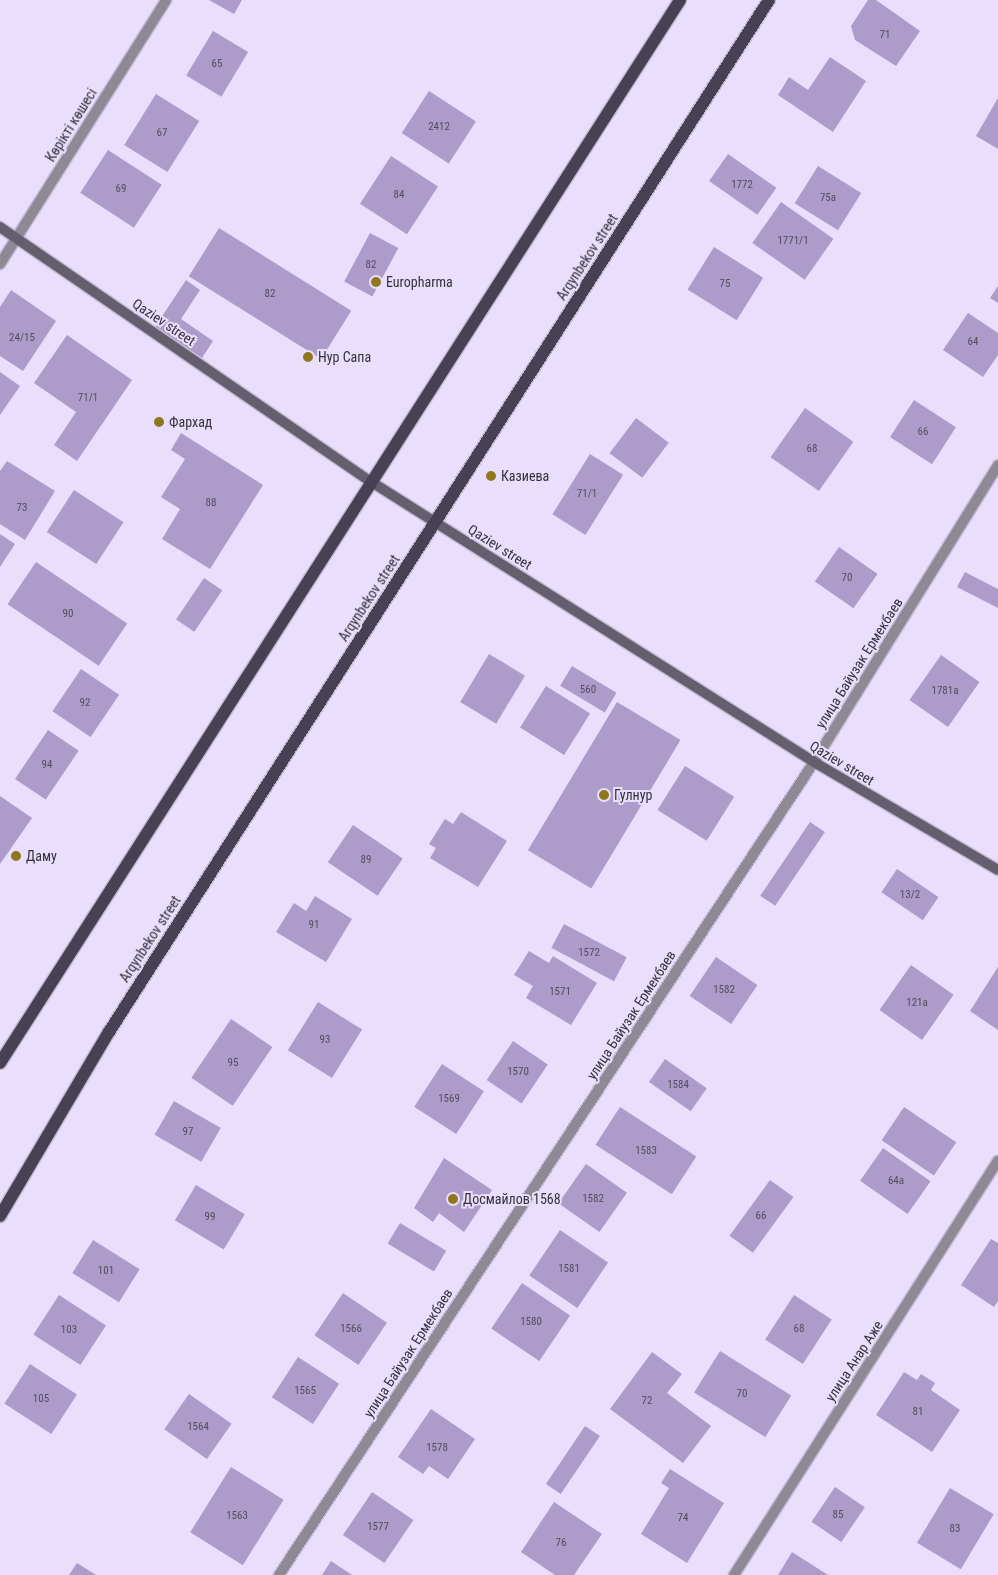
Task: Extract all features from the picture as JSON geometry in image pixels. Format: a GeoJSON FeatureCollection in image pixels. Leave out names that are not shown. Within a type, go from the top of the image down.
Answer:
{"type":"FeatureCollection","features":[{"type":"Feature","properties":{"kind":"main road"},"geometry":{"type":"LineString","coordinates":[[0,1063],[370,480],[680,0]]}},
{"type":"Feature","properties":{"kind":"main road","name":"Arqynbekov street"},"geometry":{"type":"LineString","coordinates":[[0,1216],[109,1032],[769,0]]}},
{"type":"Feature","properties":{"kind":"street","name":"Көрікті көшесі"},"geometry":{"type":"LineString","coordinates":[[0,264],[166,0]]}},
{"type":"Feature","properties":{"kind":"street","name":"Qaziev street"},"geometry":{"type":"LineString","coordinates":[[0,228],[370,480],[435,522],[814,762],[998,870]]}},
{"type":"Feature","properties":{"kind":"street","name":"улица Байузак Ермекбаев"},"geometry":{"type":"LineString","coordinates":[[278,1575],[814,762],[998,464]]}},
{"type":"Feature","properties":{"kind":"street","name":"улица Анар Аже"},"geometry":{"type":"LineString","coordinates":[[734,1575],[998,1161]]}},
{"type":"Feature","properties":{"kind":"building"},"geometry":{"type":"Polygon","coordinates":[[[209,0],[242,0],[234,14],[209,0]]]}},
{"type":"Feature","properties":{"kind":"building"},"geometry":{"type":"Polygon","coordinates":[[[868,0],[876,0],[920,31],[896,66],[855,40],[851,26],[868,0]]]}},
{"type":"Feature","properties":{"kind":"building"},"geometry":{"type":"Polygon","coordinates":[[[213,31],[248,52],[221,97],[186,76],[213,31]]]}},
{"type":"Feature","properties":{"kind":"building"},"geometry":{"type":"Polygon","coordinates":[[[830,57],[866,81],[833,132],[778,95],[789,77],[808,90],[830,57]]]}},
{"type":"Feature","properties":{"kind":"building"},"geometry":{"type":"Polygon","coordinates":[[[429,91],[476,121],[449,163],[402,133],[429,91]]]}},
{"type":"Feature","properties":{"kind":"building"},"geometry":{"type":"Polygon","coordinates":[[[156,94],[199,121],[167,172],[124,145],[156,94]]]}},
{"type":"Feature","properties":{"kind":"building"},"geometry":{"type":"Polygon","coordinates":[[[998,98],[998,149],[976,136],[998,98]]]}},
{"type":"Feature","properties":{"kind":"building"},"geometry":{"type":"Polygon","coordinates":[[[108,150],[162,185],[134,228],[80,193],[108,150]]]}},
{"type":"Feature","properties":{"kind":"building"},"geometry":{"type":"Polygon","coordinates":[[[728,154],[776,188],[757,215],[709,181],[728,154]]]}},
{"type":"Feature","properties":{"kind":"building"},"geometry":{"type":"Polygon","coordinates":[[[391,156],[438,186],[407,234],[360,204],[391,156]]]}},
{"type":"Feature","properties":{"kind":"building"},"geometry":{"type":"Polygon","coordinates":[[[818,166],[861,193],[838,230],[795,203],[818,166]]]}},
{"type":"Feature","properties":{"kind":"building"},"geometry":{"type":"Polygon","coordinates":[[[781,202],[833,239],[805,280],[752,243],[781,202]]]}},
{"type":"Feature","properties":{"kind":"building"},"geometry":{"type":"Polygon","coordinates":[[[219,228],[351,311],[321,359],[189,276],[219,228]]]}},
{"type":"Feature","properties":{"kind":"building"},"geometry":{"type":"Polygon","coordinates":[[[370,233],[398,248],[372,297],[344,282],[370,233]]]}},
{"type":"Feature","properties":{"kind":"building"},"geometry":{"type":"Polygon","coordinates":[[[714,247],[763,278],[737,320],[688,289],[714,247]]]}},
{"type":"Feature","properties":{"kind":"building"},"geometry":{"type":"Polygon","coordinates":[[[186,280],[200,290],[181,319],[213,341],[202,358],[155,327],[186,280]]]}},
{"type":"Feature","properties":{"kind":"building"},"geometry":{"type":"Polygon","coordinates":[[[998,286],[998,303],[990,298],[998,286]]]}},
{"type":"Feature","properties":{"kind":"building"},"geometry":{"type":"Polygon","coordinates":[[[11,290],[56,321],[23,371],[0,356],[0,307],[11,290]]]}},
{"type":"Feature","properties":{"kind":"building"},"geometry":{"type":"Polygon","coordinates":[[[968,313],[998,333],[998,355],[983,377],[943,350],[968,313]]]}},
{"type":"Feature","properties":{"kind":"building"},"geometry":{"type":"Polygon","coordinates":[[[67,335],[132,380],[77,461],[54,445],[76,412],[34,383],[67,335]]]}},
{"type":"Feature","properties":{"kind":"building"},"geometry":{"type":"Polygon","coordinates":[[[0,372],[20,386],[0,415],[0,372]]]}},
{"type":"Feature","properties":{"kind":"building"},"geometry":{"type":"Polygon","coordinates":[[[914,400],[956,427],[932,464],[890,437],[914,400]]]}},
{"type":"Feature","properties":{"kind":"building"},"geometry":{"type":"Polygon","coordinates":[[[805,408],[853,442],[819,491],[771,457],[805,408]]]}},
{"type":"Feature","properties":{"kind":"building"},"geometry":{"type":"Polygon","coordinates":[[[636,418],[669,443],[642,478],[610,453],[636,418]]]}},
{"type":"Feature","properties":{"kind":"building"},"geometry":{"type":"Polygon","coordinates":[[[181,433],[263,485],[210,569],[162,539],[180,509],[161,497],[185,459],[171,450],[181,433]]]}},
{"type":"Feature","properties":{"kind":"building"},"geometry":{"type":"Polygon","coordinates":[[[590,454],[623,475],[585,535],[552,514],[590,454]]]}},
{"type":"Feature","properties":{"kind":"building"},"geometry":{"type":"Polygon","coordinates":[[[7,461],[55,491],[25,540],[0,524],[0,471],[7,461]]]}},
{"type":"Feature","properties":{"kind":"building"},"geometry":{"type":"Polygon","coordinates":[[[74,490],[123,522],[96,564],[47,532],[74,490]]]}},
{"type":"Feature","properties":{"kind":"building"},"geometry":{"type":"Polygon","coordinates":[[[0,534],[15,544],[0,567],[0,534]]]}},
{"type":"Feature","properties":{"kind":"building"},"geometry":{"type":"Polygon","coordinates":[[[839,547],[878,574],[853,608],[815,581],[839,547]]]}},
{"type":"Feature","properties":{"kind":"building"},"geometry":{"type":"Polygon","coordinates":[[[36,562],[127,624],[99,666],[7,604],[36,562]]]}},
{"type":"Feature","properties":{"kind":"building"},"geometry":{"type":"Polygon","coordinates":[[[965,572],[998,589],[998,608],[957,587],[965,572]]]}},
{"type":"Feature","properties":{"kind":"building"},"geometry":{"type":"Polygon","coordinates":[[[204,578],[222,590],[194,632],[176,619],[204,578]]]}},
{"type":"Feature","properties":{"kind":"building"},"geometry":{"type":"Polygon","coordinates":[[[489,654],[525,676],[496,724],[460,702],[489,654]]]}},
{"type":"Feature","properties":{"kind":"building"},"geometry":{"type":"Polygon","coordinates":[[[941,655],[980,682],[948,727],[909,700],[941,655]]]}},
{"type":"Feature","properties":{"kind":"building"},"geometry":{"type":"Polygon","coordinates":[[[572,666],[617,693],[605,712],[560,686],[572,666]]]}},
{"type":"Feature","properties":{"kind":"building"},"geometry":{"type":"Polygon","coordinates":[[[81,669],[119,695],[91,737],[52,711],[81,669]]]}},
{"type":"Feature","properties":{"kind":"building"},"geometry":{"type":"Polygon","coordinates":[[[546,686],[590,714],[564,755],[520,728],[546,686]]]}},
{"type":"Feature","properties":{"kind":"building","name":"Гулнур"},"geometry":{"type":"Polygon","coordinates":[[[617,702],[680,740],[591,888],[528,850],[617,702]]]}},
{"type":"Feature","properties":{"kind":"building"},"geometry":{"type":"Polygon","coordinates":[[[48,730],[79,751],[46,800],[15,779],[48,730]]]}},
{"type":"Feature","properties":{"kind":"building"},"geometry":{"type":"Polygon","coordinates":[[[685,766],[734,797],[707,841],[657,810],[685,766]]]}},
{"type":"Feature","properties":{"kind":"building"},"geometry":{"type":"Polygon","coordinates":[[[0,796],[32,818],[0,864],[0,796]]]}},
{"type":"Feature","properties":{"kind":"building"},"geometry":{"type":"Polygon","coordinates":[[[461,812],[507,841],[478,887],[430,858],[436,848],[429,844],[445,819],[453,824],[461,812]]]}},
{"type":"Feature","properties":{"kind":"building"},"geometry":{"type":"Polygon","coordinates":[[[810,822],[825,832],[775,906],[760,896],[810,822]]]}},
{"type":"Feature","properties":{"kind":"building"},"geometry":{"type":"Polygon","coordinates":[[[353,825],[403,859],[378,896],[328,862],[353,825]]]}},
{"type":"Feature","properties":{"kind":"building"},"geometry":{"type":"Polygon","coordinates":[[[897,869],[938,897],[923,920],[881,892],[897,869]]]}},
{"type":"Feature","properties":{"kind":"building"},"geometry":{"type":"Polygon","coordinates":[[[315,896],[352,919],[326,962],[276,932],[294,903],[306,911],[315,896]]]}},
{"type":"Feature","properties":{"kind":"building"},"geometry":{"type":"Polygon","coordinates":[[[564,924],[627,957],[614,981],[551,948],[564,924]]]}},
{"type":"Feature","properties":{"kind":"building"},"geometry":{"type":"Polygon","coordinates":[[[529,951],[549,963],[553,956],[597,983],[571,1025],[526,998],[533,986],[514,975],[529,951]]]}},
{"type":"Feature","properties":{"kind":"building"},"geometry":{"type":"Polygon","coordinates":[[[716,957],[757,985],[731,1024],[690,996],[716,957]]]}},
{"type":"Feature","properties":{"kind":"building"},"geometry":{"type":"Polygon","coordinates":[[[911,965],[954,995],[922,1040],[879,1010],[911,965]]]}},
{"type":"Feature","properties":{"kind":"building"},"geometry":{"type":"Polygon","coordinates":[[[998,967],[998,1030],[970,1011],[998,967]]]}},
{"type":"Feature","properties":{"kind":"building"},"geometry":{"type":"Polygon","coordinates":[[[318,1002],[362,1030],[332,1078],[288,1050],[318,1002]]]}},
{"type":"Feature","properties":{"kind":"building"},"geometry":{"type":"Polygon","coordinates":[[[231,1019],[272,1047],[233,1106],[191,1078],[231,1019]]]}},
{"type":"Feature","properties":{"kind":"building"},"geometry":{"type":"Polygon","coordinates":[[[513,1041],[548,1064],[522,1103],[487,1080],[513,1041]]]}},
{"type":"Feature","properties":{"kind":"building"},"geometry":{"type":"Polygon","coordinates":[[[665,1059],[707,1088],[691,1111],[649,1082],[665,1059]]]}},
{"type":"Feature","properties":{"kind":"building"},"geometry":{"type":"Polygon","coordinates":[[[442,1064],[484,1091],[456,1134],[414,1107],[442,1064]]]}},
{"type":"Feature","properties":{"kind":"building"},"geometry":{"type":"Polygon","coordinates":[[[174,1101],[221,1128],[201,1162],[154,1135],[174,1101]]]}},
{"type":"Feature","properties":{"kind":"building"},"geometry":{"type":"Polygon","coordinates":[[[620,1107],[696,1157],[672,1194],[595,1145],[620,1107]]]}},
{"type":"Feature","properties":{"kind":"building"},"geometry":{"type":"Polygon","coordinates":[[[904,1107],[956,1142],[934,1175],[882,1140],[904,1107]]]}},
{"type":"Feature","properties":{"kind":"building"},"geometry":{"type":"Polygon","coordinates":[[[883,1148],[931,1181],[908,1214],[860,1181],[883,1148]]]}},
{"type":"Feature","properties":{"kind":"building","name":"Досмайлов 1568"},"geometry":{"type":"Polygon","coordinates":[[[444,1158],[492,1190],[464,1232],[439,1213],[433,1222],[414,1208],[444,1158]]]}},
{"type":"Feature","properties":{"kind":"building"},"geometry":{"type":"Polygon","coordinates":[[[586,1164],[627,1193],[599,1232],[558,1203],[586,1164]]]}},
{"type":"Feature","properties":{"kind":"building"},"geometry":{"type":"Polygon","coordinates":[[[770,1180],[793,1197],[753,1253],[729,1236],[770,1180]]]}},
{"type":"Feature","properties":{"kind":"building"},"geometry":{"type":"Polygon","coordinates":[[[196,1185],[245,1214],[224,1250],[175,1220],[196,1185]]]}},
{"type":"Feature","properties":{"kind":"building"},"geometry":{"type":"Polygon","coordinates":[[[400,1223],[446,1251],[434,1271],[388,1244],[400,1223]]]}},
{"type":"Feature","properties":{"kind":"building"},"geometry":{"type":"Polygon","coordinates":[[[560,1230],[608,1262],[577,1308],[529,1276],[560,1230]]]}},
{"type":"Feature","properties":{"kind":"building"},"geometry":{"type":"Polygon","coordinates":[[[991,1239],[998,1243],[998,1301],[994,1307],[961,1285],[991,1239]]]}},
{"type":"Feature","properties":{"kind":"building"},"geometry":{"type":"Polygon","coordinates":[[[93,1240],[140,1269],[119,1302],[72,1273],[93,1240]]]}},
{"type":"Feature","properties":{"kind":"building"},"geometry":{"type":"Polygon","coordinates":[[[522,1283],[570,1315],[539,1361],[491,1329],[522,1283]]]}},
{"type":"Feature","properties":{"kind":"building"},"geometry":{"type":"Polygon","coordinates":[[[343,1293],[387,1323],[358,1365],[314,1335],[343,1293]]]}},
{"type":"Feature","properties":{"kind":"building"},"geometry":{"type":"Polygon","coordinates":[[[59,1295],[106,1325],[80,1365],[33,1334],[59,1295]]]}},
{"type":"Feature","properties":{"kind":"building"},"geometry":{"type":"Polygon","coordinates":[[[794,1295],[832,1320],[803,1364],[765,1339],[794,1295]]]}},
{"type":"Feature","properties":{"kind":"building"},"geometry":{"type":"Polygon","coordinates":[[[720,1351],[791,1396],[765,1437],[694,1393],[720,1351]]]}},
{"type":"Feature","properties":{"kind":"building"},"geometry":{"type":"Polygon","coordinates":[[[652,1352],[682,1374],[667,1393],[711,1426],[683,1463],[610,1409],[652,1352]]]}},
{"type":"Feature","properties":{"kind":"building"},"geometry":{"type":"Polygon","coordinates":[[[298,1357],[339,1384],[313,1424],[272,1397],[298,1357]]]}},
{"type":"Feature","properties":{"kind":"building"},"geometry":{"type":"Polygon","coordinates":[[[30,1364],[77,1394],[51,1434],[4,1403],[30,1364]]]}},
{"type":"Feature","properties":{"kind":"building"},"geometry":{"type":"Polygon","coordinates":[[[904,1372],[917,1380],[921,1374],[935,1383],[931,1390],[960,1410],[932,1452],[876,1415],[904,1372]]]}},
{"type":"Feature","properties":{"kind":"building"},"geometry":{"type":"Polygon","coordinates":[[[189,1394],[232,1424],[207,1459],[164,1429],[189,1394]]]}},
{"type":"Feature","properties":{"kind":"building"},"geometry":{"type":"Polygon","coordinates":[[[431,1409],[475,1439],[448,1479],[429,1466],[423,1474],[398,1457],[431,1409]]]}},
{"type":"Feature","properties":{"kind":"building"},"geometry":{"type":"Polygon","coordinates":[[[585,1426],[600,1436],[561,1494],[546,1484],[585,1426]]]}},
{"type":"Feature","properties":{"kind":"building"},"geometry":{"type":"Polygon","coordinates":[[[231,1467],[284,1500],[243,1565],[190,1532],[231,1467]]]}},
{"type":"Feature","properties":{"kind":"building"},"geometry":{"type":"Polygon","coordinates":[[[670,1469],[724,1503],[687,1563],[641,1534],[669,1488],[661,1483],[670,1469]]]}},
{"type":"Feature","properties":{"kind":"building"},"geometry":{"type":"Polygon","coordinates":[[[835,1487],[865,1507],[841,1542],[812,1522],[835,1487]]]}},
{"type":"Feature","properties":{"kind":"building"},"geometry":{"type":"Polygon","coordinates":[[[950,1488],[994,1514],[961,1569],[917,1543],[950,1488]]]}},
{"type":"Feature","properties":{"kind":"building"},"geometry":{"type":"Polygon","coordinates":[[[372,1492],[413,1520],[384,1563],[343,1535],[372,1492]]]}},
{"type":"Feature","properties":{"kind":"building"},"geometry":{"type":"Polygon","coordinates":[[[554,1502],[602,1534],[574,1575],[555,1575],[521,1552],[554,1502]]]}},
{"type":"Feature","properties":{"kind":"building"},"geometry":{"type":"Polygon","coordinates":[[[792,1552],[828,1575],[778,1575],[792,1552]]]}},
{"type":"Feature","properties":{"kind":"building"},"geometry":{"type":"Polygon","coordinates":[[[331,1561],[352,1575],[322,1575],[331,1561]]]}},
{"type":"Feature","properties":{"kind":"building"},"geometry":{"type":"Polygon","coordinates":[[[77,1563],[96,1575],[69,1575],[77,1563]]]}},
{"type":"Feature","properties":{"kind":"place","name":"Europharma"},"geometry":{"type":"Point","coordinates":[376,282]}},
{"type":"Feature","properties":{"kind":"place","name":"Нур Сапа"},"geometry":{"type":"Point","coordinates":[308,357]}},
{"type":"Feature","properties":{"kind":"place","name":"Фархад"},"geometry":{"type":"Point","coordinates":[159,422]}},
{"type":"Feature","properties":{"kind":"place","name":"Казиева"},"geometry":{"type":"Point","coordinates":[491,476]}},
{"type":"Feature","properties":{"kind":"place","name":"Гулнур"},"geometry":{"type":"Point","coordinates":[604,795]}},
{"type":"Feature","properties":{"kind":"place","name":"Даму"},"geometry":{"type":"Point","coordinates":[16,856]}},
{"type":"Feature","properties":{"kind":"place","name":"Досмайлов 1568"},"geometry":{"type":"Point","coordinates":[453,1199]}}]}
